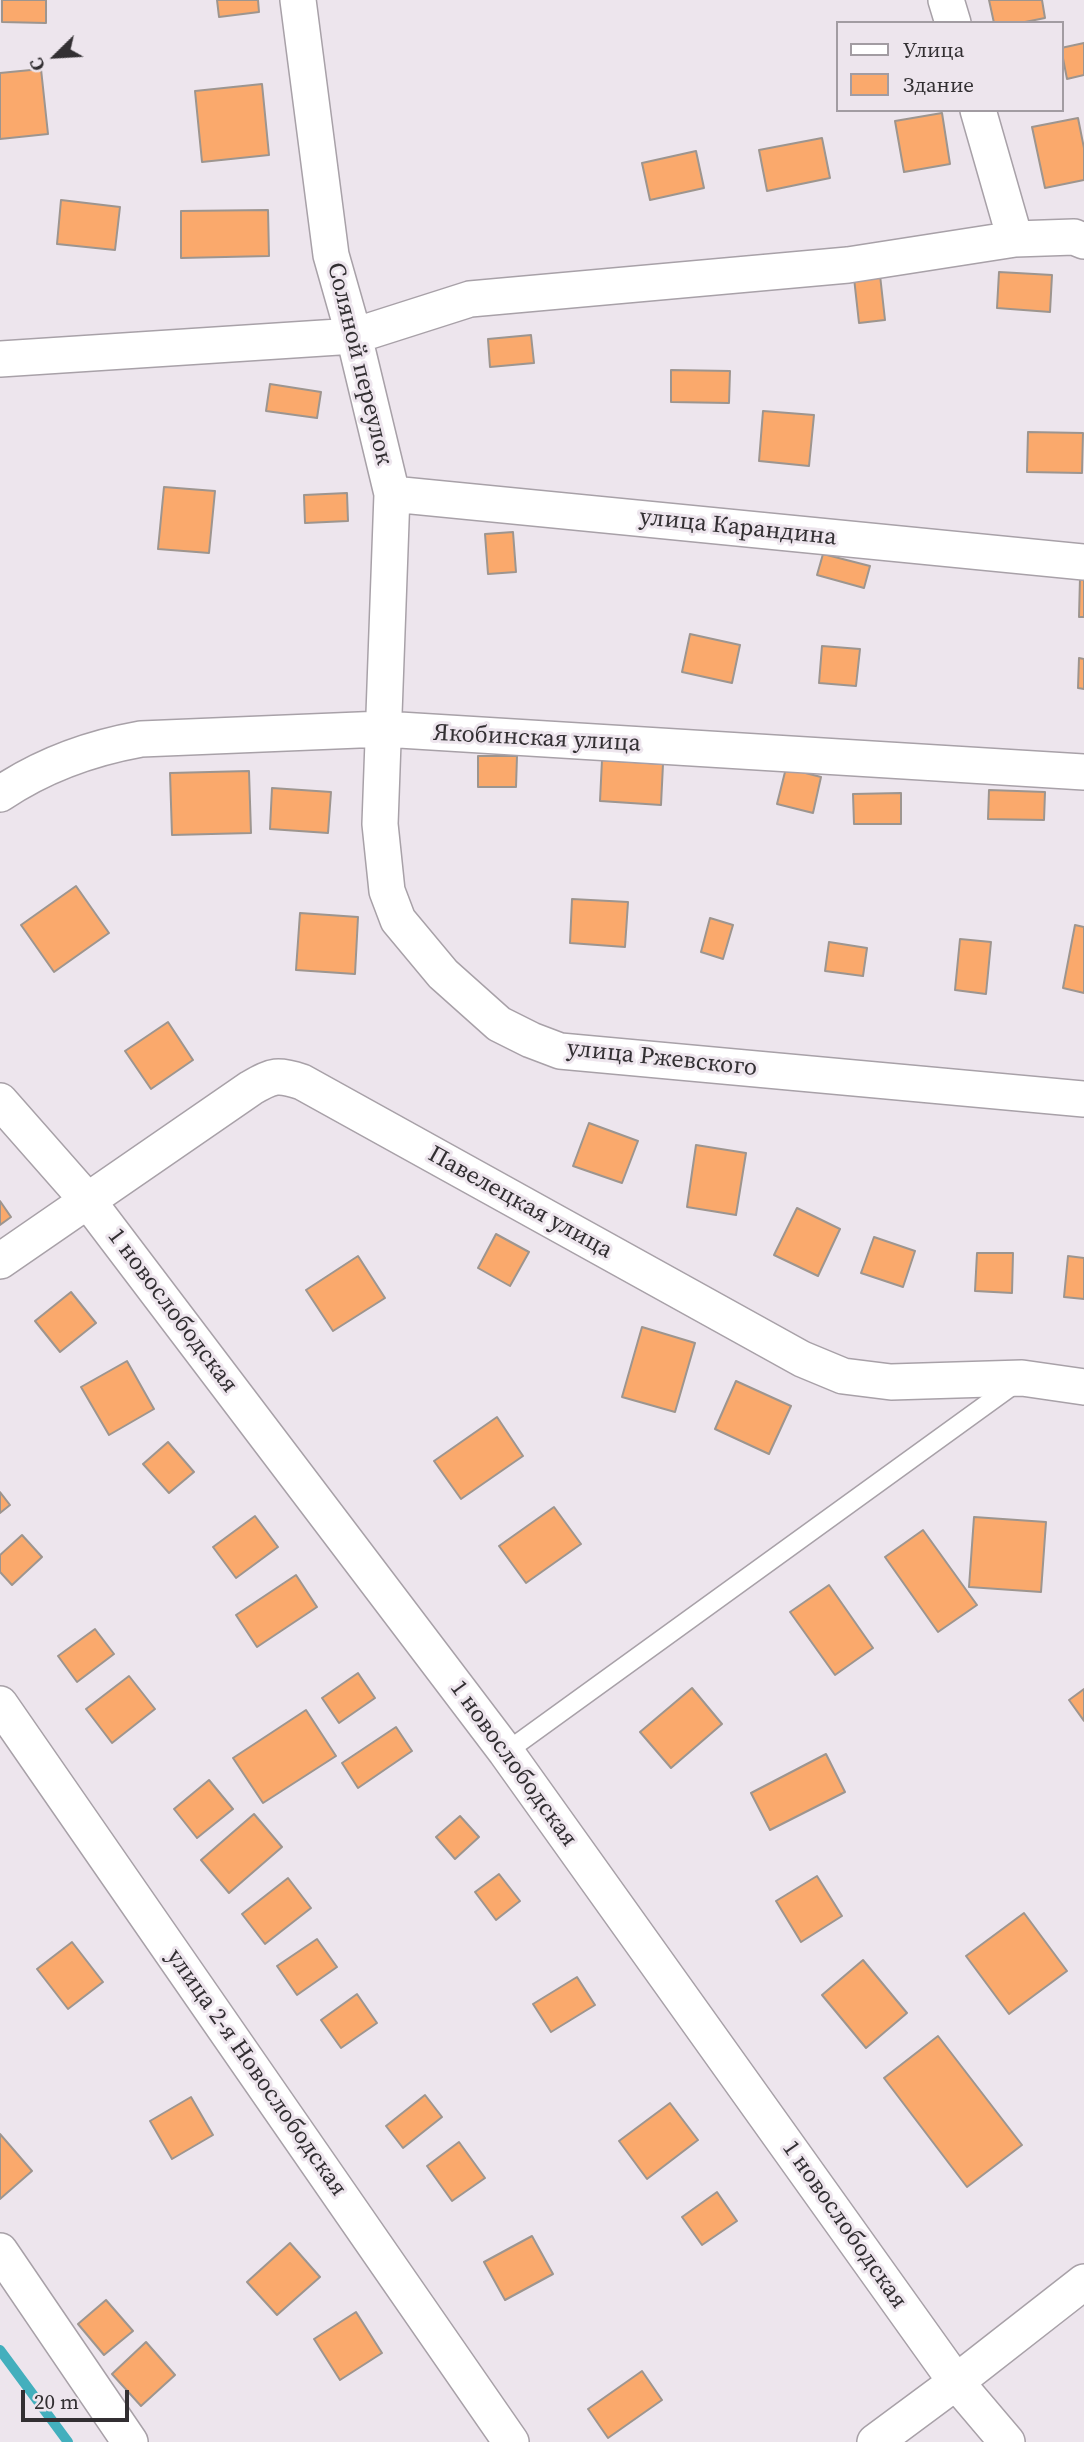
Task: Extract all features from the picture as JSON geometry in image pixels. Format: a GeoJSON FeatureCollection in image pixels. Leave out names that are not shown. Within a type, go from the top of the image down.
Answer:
{"type":"FeatureCollection","features":[{"type":"Feature","properties":{"kind":"street","name":"Соляной переулок"},"geometry":{"type":"LineString","coordinates":[[298,0],[331,255],[354,336],[392,495],[383,729]]}},
{"type":"Feature","properties":{"kind":"street"},"geometry":{"type":"LineString","coordinates":[[946,0],[952,21]]}},
{"type":"Feature","properties":{"kind":"street"},"geometry":{"type":"LineString","coordinates":[[979,112],[1015,239]]}},
{"type":"Feature","properties":{"kind":"street"},"geometry":{"type":"LineString","coordinates":[[0,359],[354,336],[470,299],[848,265],[1015,239],[1074,237],[1084,241]]}},
{"type":"Feature","properties":{"kind":"street","name":"улица Карандина"},"geometry":{"type":"LineString","coordinates":[[392,495],[1084,562]]}},
{"type":"Feature","properties":{"kind":"street","name":"Якобинская улица"},"geometry":{"type":"LineString","coordinates":[[0,794],[75,755],[107,745],[141,739],[383,729],[1084,772]]}},
{"type":"Feature","properties":{"kind":"street","name":"улица Ржевского"},"geometry":{"type":"LineString","coordinates":[[383,729],[380,824],[387,891],[398,920],[443,974],[499,1024],[560,1051],[1084,1099]]}},
{"type":"Feature","properties":{"kind":"street","name":"Павелецкая улица"},"geometry":{"type":"LineString","coordinates":[[0,1261],[251,1088],[274,1076],[283,1075],[302,1082],[802,1359],[843,1376],[891,1382],[1022,1378],[1084,1387]]}},
{"type":"Feature","properties":{"kind":"street","name":"1 новослободская"},"geometry":{"type":"LineString","coordinates":[[0,1101],[88,1201],[506,1752],[956,2382],[1007,2442]]}},
{"type":"Feature","properties":{"kind":"street","name":"улица 2-я Новослободская"},"geometry":{"type":"LineString","coordinates":[[0,1704],[511,2442]]}},
{"type":"Feature","properties":{"kind":"street"},"geometry":{"type":"LineString","coordinates":[[0,2251],[131,2442]]}},
{"type":"Feature","properties":{"kind":"street"},"geometry":{"type":"LineString","coordinates":[[875,2442],[1084,2282]]}},
{"type":"Feature","properties":{"kind":"lane"},"geometry":{"type":"LineString","coordinates":[[506,1752],[1022,1378]]}},
{"type":"Feature","properties":{"kind":"building"},"geometry":{"type":"Polygon","coordinates":[[[2,0],[46,0],[46,23],[2,22],[2,0]]]}},
{"type":"Feature","properties":{"kind":"building"},"geometry":{"type":"Polygon","coordinates":[[[217,0],[258,0],[259,12],[219,17],[217,0]]]}},
{"type":"Feature","properties":{"kind":"building"},"geometry":{"type":"Polygon","coordinates":[[[989,0],[1042,0],[1045,18],[1030,21],[994,21],[989,0]]]}},
{"type":"Feature","properties":{"kind":"building"},"geometry":{"type":"Polygon","coordinates":[[[1084,43],[1084,75],[1067,79],[1063,48],[1084,43]]]}},
{"type":"Feature","properties":{"kind":"building"},"geometry":{"type":"Polygon","coordinates":[[[41,69],[48,134],[0,139],[0,73],[41,69]]]}},
{"type":"Feature","properties":{"kind":"building"},"geometry":{"type":"Polygon","coordinates":[[[262,84],[269,155],[202,162],[195,91],[262,84]]]}},
{"type":"Feature","properties":{"kind":"building"},"geometry":{"type":"Polygon","coordinates":[[[942,113],[950,164],[904,172],[895,121],[942,113]]]}},
{"type":"Feature","properties":{"kind":"building"},"geometry":{"type":"Polygon","coordinates":[[[1078,118],[1084,148],[1084,180],[1045,188],[1032,127],[1078,118]]]}},
{"type":"Feature","properties":{"kind":"building"},"geometry":{"type":"Polygon","coordinates":[[[822,138],[830,178],[767,191],[759,150],[822,138]]]}},
{"type":"Feature","properties":{"kind":"building"},"geometry":{"type":"Polygon","coordinates":[[[696,151],[704,188],[650,200],[642,163],[696,151]]]}},
{"type":"Feature","properties":{"kind":"building"},"geometry":{"type":"Polygon","coordinates":[[[61,200],[120,207],[115,250],[57,244],[61,200]]]}},
{"type":"Feature","properties":{"kind":"building"},"geometry":{"type":"Polygon","coordinates":[[[268,210],[269,256],[181,258],[181,211],[268,210]]]}},
{"type":"Feature","properties":{"kind":"building"},"geometry":{"type":"Polygon","coordinates":[[[999,272],[1052,275],[1050,312],[997,308],[999,272]]]}},
{"type":"Feature","properties":{"kind":"building"},"geometry":{"type":"Polygon","coordinates":[[[880,275],[885,320],[859,323],[854,278],[880,275]]]}},
{"type":"Feature","properties":{"kind":"building"},"geometry":{"type":"Polygon","coordinates":[[[531,335],[534,363],[490,367],[488,339],[531,335]]]}},
{"type":"Feature","properties":{"kind":"building"},"geometry":{"type":"Polygon","coordinates":[[[671,370],[730,371],[729,403],[671,402],[671,370]]]}},
{"type":"Feature","properties":{"kind":"building"},"geometry":{"type":"Polygon","coordinates":[[[270,384],[321,392],[317,418],[266,411],[270,384]]]}},
{"type":"Feature","properties":{"kind":"building"},"geometry":{"type":"Polygon","coordinates":[[[763,411],[814,415],[809,466],[759,461],[763,411]]]}},
{"type":"Feature","properties":{"kind":"building"},"geometry":{"type":"Polygon","coordinates":[[[1028,432],[1083,433],[1082,473],[1027,472],[1028,432]]]}},
{"type":"Feature","properties":{"kind":"building"},"geometry":{"type":"Polygon","coordinates":[[[164,487],[215,491],[209,553],[158,549],[164,487]]]}},
{"type":"Feature","properties":{"kind":"building"},"geometry":{"type":"Polygon","coordinates":[[[347,493],[348,521],[305,523],[304,495],[347,493]]]}},
{"type":"Feature","properties":{"kind":"building"},"geometry":{"type":"Polygon","coordinates":[[[513,532],[516,572],[488,574],[485,534],[513,532]]]}},
{"type":"Feature","properties":{"kind":"building"},"geometry":{"type":"Polygon","coordinates":[[[823,554],[870,566],[864,588],[817,575],[823,554]]]}},
{"type":"Feature","properties":{"kind":"building"},"geometry":{"type":"Polygon","coordinates":[[[1080,578],[1084,578],[1084,617],[1079,617],[1080,578]]]}},
{"type":"Feature","properties":{"kind":"building"},"geometry":{"type":"Polygon","coordinates":[[[690,634],[740,645],[732,683],[682,672],[690,634]]]}},
{"type":"Feature","properties":{"kind":"building"},"geometry":{"type":"Polygon","coordinates":[[[822,646],[860,649],[856,686],[819,683],[822,646]]]}},
{"type":"Feature","properties":{"kind":"building"},"geometry":{"type":"Polygon","coordinates":[[[1079,658],[1084,659],[1084,689],[1078,688],[1079,658]]]}},
{"type":"Feature","properties":{"kind":"building"},"geometry":{"type":"Polygon","coordinates":[[[478,756],[517,756],[516,787],[478,787],[478,756]]]}},
{"type":"Feature","properties":{"kind":"building"},"geometry":{"type":"Polygon","coordinates":[[[602,760],[663,764],[661,805],[600,801],[602,760]]]}},
{"type":"Feature","properties":{"kind":"building"},"geometry":{"type":"Polygon","coordinates":[[[786,768],[821,777],[813,813],[777,804],[786,768]]]}},
{"type":"Feature","properties":{"kind":"building"},"geometry":{"type":"Polygon","coordinates":[[[249,771],[251,833],[172,835],[170,773],[249,771]]]}},
{"type":"Feature","properties":{"kind":"building"},"geometry":{"type":"Polygon","coordinates":[[[272,788],[331,792],[328,833],[270,829],[272,788]]]}},
{"type":"Feature","properties":{"kind":"building"},"geometry":{"type":"Polygon","coordinates":[[[989,790],[1045,792],[1044,820],[988,819],[989,790]]]}},
{"type":"Feature","properties":{"kind":"building"},"geometry":{"type":"Polygon","coordinates":[[[901,793],[901,824],[854,824],[853,794],[901,793]]]}},
{"type":"Feature","properties":{"kind":"building"},"geometry":{"type":"Polygon","coordinates":[[[76,886],[109,933],[54,972],[21,925],[76,886]]]}},
{"type":"Feature","properties":{"kind":"building"},"geometry":{"type":"Polygon","coordinates":[[[572,899],[628,902],[625,947],[570,943],[572,899]]]}},
{"type":"Feature","properties":{"kind":"building"},"geometry":{"type":"Polygon","coordinates":[[[300,913],[358,917],[355,974],[296,970],[300,913]]]}},
{"type":"Feature","properties":{"kind":"building"},"geometry":{"type":"Polygon","coordinates":[[[710,918],[733,925],[723,959],[701,952],[710,918]]]}},
{"type":"Feature","properties":{"kind":"building"},"geometry":{"type":"Polygon","coordinates":[[[1075,925],[1084,927],[1084,993],[1063,988],[1075,925]]]}},
{"type":"Feature","properties":{"kind":"building"},"geometry":{"type":"Polygon","coordinates":[[[960,939],[991,942],[986,994],[955,990],[960,939]]]}},
{"type":"Feature","properties":{"kind":"building"},"geometry":{"type":"Polygon","coordinates":[[[829,942],[867,948],[863,976],[825,971],[829,942]]]}},
{"type":"Feature","properties":{"kind":"building"},"geometry":{"type":"Polygon","coordinates":[[[168,1022],[193,1060],[151,1089],[125,1051],[168,1022]]]}},
{"type":"Feature","properties":{"kind":"building"},"geometry":{"type":"Polygon","coordinates":[[[589,1123],[638,1141],[622,1183],[573,1166],[589,1123]]]}},
{"type":"Feature","properties":{"kind":"building"},"geometry":{"type":"Polygon","coordinates":[[[696,1145],[746,1153],[736,1215],[687,1207],[696,1145]]]}},
{"type":"Feature","properties":{"kind":"building"},"geometry":{"type":"Polygon","coordinates":[[[0,1201],[11,1217],[0,1225],[0,1201]]]}},
{"type":"Feature","properties":{"kind":"building"},"geometry":{"type":"Polygon","coordinates":[[[797,1208],[840,1229],[818,1276],[774,1255],[797,1208]]]}},
{"type":"Feature","properties":{"kind":"building"},"geometry":{"type":"Polygon","coordinates":[[[496,1234],[529,1252],[510,1286],[478,1268],[496,1234]]]}},
{"type":"Feature","properties":{"kind":"building"},"geometry":{"type":"Polygon","coordinates":[[[874,1237],[915,1251],[903,1287],[861,1273],[874,1237]]]}},
{"type":"Feature","properties":{"kind":"building"},"geometry":{"type":"Polygon","coordinates":[[[977,1253],[1013,1253],[1012,1293],[975,1291],[977,1253]]]}},
{"type":"Feature","properties":{"kind":"building"},"geometry":{"type":"Polygon","coordinates":[[[358,1256],[385,1298],[333,1331],[306,1290],[358,1256]]]}},
{"type":"Feature","properties":{"kind":"building"},"geometry":{"type":"Polygon","coordinates":[[[1068,1256],[1084,1258],[1084,1299],[1064,1297],[1068,1256]]]}},
{"type":"Feature","properties":{"kind":"building"},"geometry":{"type":"Polygon","coordinates":[[[71,1292],[96,1323],[60,1352],[35,1321],[71,1292]]]}},
{"type":"Feature","properties":{"kind":"building"},"geometry":{"type":"Polygon","coordinates":[[[642,1327],[695,1343],[675,1412],[622,1397],[642,1327]]]}},
{"type":"Feature","properties":{"kind":"building"},"geometry":{"type":"Polygon","coordinates":[[[127,1361],[154,1409],[109,1435],[81,1387],[127,1361]]]}},
{"type":"Feature","properties":{"kind":"building"},"geometry":{"type":"Polygon","coordinates":[[[736,1381],[791,1406],[769,1454],[715,1429],[736,1381]]]}},
{"type":"Feature","properties":{"kind":"building"},"geometry":{"type":"Polygon","coordinates":[[[497,1417],[523,1456],[461,1499],[434,1461],[497,1417]]]}},
{"type":"Feature","properties":{"kind":"building"},"geometry":{"type":"Polygon","coordinates":[[[168,1442],[194,1472],[169,1493],[143,1464],[168,1442]]]}},
{"type":"Feature","properties":{"kind":"building"},"geometry":{"type":"Polygon","coordinates":[[[0,1492],[10,1505],[0,1513],[0,1492]]]}},
{"type":"Feature","properties":{"kind":"building"},"geometry":{"type":"Polygon","coordinates":[[[554,1507],[581,1544],[526,1583],[499,1546],[554,1507]]]}},
{"type":"Feature","properties":{"kind":"building"},"geometry":{"type":"Polygon","coordinates":[[[255,1516],[278,1547],[236,1578],[213,1547],[255,1516]]]}},
{"type":"Feature","properties":{"kind":"building"},"geometry":{"type":"Polygon","coordinates":[[[974,1517],[1046,1522],[1041,1592],[969,1587],[974,1517]]]}},
{"type":"Feature","properties":{"kind":"building"},"geometry":{"type":"Polygon","coordinates":[[[923,1530],[977,1605],[938,1632],[885,1557],[923,1530]]]}},
{"type":"Feature","properties":{"kind":"building"},"geometry":{"type":"Polygon","coordinates":[[[22,1535],[42,1557],[12,1585],[0,1572],[0,1555],[22,1535]]]}},
{"type":"Feature","properties":{"kind":"building"},"geometry":{"type":"Polygon","coordinates":[[[296,1575],[317,1607],[257,1647],[236,1615],[296,1575]]]}},
{"type":"Feature","properties":{"kind":"building"},"geometry":{"type":"Polygon","coordinates":[[[829,1585],[873,1648],[835,1675],[790,1612],[829,1585]]]}},
{"type":"Feature","properties":{"kind":"building"},"geometry":{"type":"Polygon","coordinates":[[[95,1629],[114,1654],[77,1682],[58,1656],[95,1629]]]}},
{"type":"Feature","properties":{"kind":"building"},"geometry":{"type":"Polygon","coordinates":[[[358,1673],[375,1698],[339,1723],[322,1698],[358,1673]]]}},
{"type":"Feature","properties":{"kind":"building"},"geometry":{"type":"Polygon","coordinates":[[[129,1676],[155,1709],[112,1743],[86,1709],[129,1676]]]}},
{"type":"Feature","properties":{"kind":"building"},"geometry":{"type":"Polygon","coordinates":[[[692,1688],[722,1724],[671,1768],[640,1732],[692,1688]]]}},
{"type":"Feature","properties":{"kind":"building"},"geometry":{"type":"Polygon","coordinates":[[[1084,1689],[1084,1721],[1069,1700],[1084,1689]]]}},
{"type":"Feature","properties":{"kind":"building"},"geometry":{"type":"Polygon","coordinates":[[[306,1710],[336,1756],[263,1803],[233,1758],[306,1710]]]}},
{"type":"Feature","properties":{"kind":"building"},"geometry":{"type":"Polygon","coordinates":[[[396,1727],[412,1751],[358,1788],[342,1763],[396,1727]]]}},
{"type":"Feature","properties":{"kind":"building"},"geometry":{"type":"Polygon","coordinates":[[[826,1754],[845,1792],[770,1830],[751,1793],[826,1754]]]}},
{"type":"Feature","properties":{"kind":"building"},"geometry":{"type":"Polygon","coordinates":[[[209,1780],[233,1809],[197,1838],[174,1809],[209,1780]]]}},
{"type":"Feature","properties":{"kind":"building"},"geometry":{"type":"Polygon","coordinates":[[[254,1814],[282,1847],[229,1893],[201,1860],[254,1814]]]}},
{"type":"Feature","properties":{"kind":"building"},"geometry":{"type":"Polygon","coordinates":[[[460,1816],[479,1837],[455,1859],[436,1837],[460,1816]]]}},
{"type":"Feature","properties":{"kind":"building"},"geometry":{"type":"Polygon","coordinates":[[[499,1874],[520,1901],[496,1920],[475,1892],[499,1874]]]}},
{"type":"Feature","properties":{"kind":"building"},"geometry":{"type":"Polygon","coordinates":[[[817,1876],[842,1916],[801,1942],[776,1901],[817,1876]]]}},
{"type":"Feature","properties":{"kind":"building"},"geometry":{"type":"Polygon","coordinates":[[[288,1878],[311,1908],[265,1944],[242,1914],[288,1878]]]}},
{"type":"Feature","properties":{"kind":"building"},"geometry":{"type":"Polygon","coordinates":[[[1024,1913],[1067,1971],[1009,2014],[966,1956],[1024,1913]]]}},
{"type":"Feature","properties":{"kind":"building"},"geometry":{"type":"Polygon","coordinates":[[[317,1939],[337,1967],[297,1995],[277,1966],[317,1939]]]}},
{"type":"Feature","properties":{"kind":"building"},"geometry":{"type":"Polygon","coordinates":[[[72,1942],[103,1982],[68,2009],[37,1969],[72,1942]]]}},
{"type":"Feature","properties":{"kind":"building"},"geometry":{"type":"Polygon","coordinates":[[[863,1960],[907,2013],[866,2048],[822,1995],[863,1960]]]}},
{"type":"Feature","properties":{"kind":"building"},"geometry":{"type":"Polygon","coordinates":[[[577,1977],[595,2005],[551,2032],[533,2004],[577,1977]]]}},
{"type":"Feature","properties":{"kind":"building"},"geometry":{"type":"Polygon","coordinates":[[[357,1994],[377,2023],[341,2048],[321,2020],[357,1994]]]}},
{"type":"Feature","properties":{"kind":"building"},"geometry":{"type":"Polygon","coordinates":[[[938,2036],[1022,2145],[967,2187],[884,2078],[938,2036]]]}},
{"type":"Feature","properties":{"kind":"building"},"geometry":{"type":"Polygon","coordinates":[[[425,2095],[442,2117],[403,2148],[386,2126],[425,2095]]]}},
{"type":"Feature","properties":{"kind":"building"},"geometry":{"type":"Polygon","coordinates":[[[191,2097],[213,2135],[172,2159],[150,2121],[191,2097]]]}},
{"type":"Feature","properties":{"kind":"building"},"geometry":{"type":"Polygon","coordinates":[[[670,2103],[698,2140],[647,2179],[619,2141],[670,2103]]]}},
{"type":"Feature","properties":{"kind":"building"},"geometry":{"type":"Polygon","coordinates":[[[0,2134],[32,2171],[0,2199],[0,2134]]]}},
{"type":"Feature","properties":{"kind":"building"},"geometry":{"type":"Polygon","coordinates":[[[459,2142],[485,2178],[452,2201],[427,2166],[459,2142]]]}},
{"type":"Feature","properties":{"kind":"building"},"geometry":{"type":"Polygon","coordinates":[[[717,2192],[737,2221],[702,2245],[682,2217],[717,2192]]]}},
{"type":"Feature","properties":{"kind":"building"},"geometry":{"type":"Polygon","coordinates":[[[532,2236],[553,2274],[505,2300],[484,2262],[532,2236]]]}},
{"type":"Feature","properties":{"kind":"building"},"geometry":{"type":"Polygon","coordinates":[[[290,2243],[320,2277],[277,2315],[247,2282],[290,2243]]]}},
{"type":"Feature","properties":{"kind":"building"},"geometry":{"type":"Polygon","coordinates":[[[106,2300],[133,2331],[104,2355],[78,2324],[106,2300]]]}},
{"type":"Feature","properties":{"kind":"building"},"geometry":{"type":"Polygon","coordinates":[[[356,2312],[382,2353],[340,2380],[314,2339],[356,2312]]]}},
{"type":"Feature","properties":{"kind":"building"},"geometry":{"type":"Polygon","coordinates":[[[146,2342],[175,2375],[141,2406],[112,2374],[146,2342]]]}},
{"type":"Feature","properties":{"kind":"building"},"geometry":{"type":"Polygon","coordinates":[[[642,2371],[662,2400],[608,2438],[588,2409],[642,2371]]]}},
{"type":"Feature","properties":{"kind":"waterway"},"geometry":{"type":"LineString","coordinates":[[0,2350],[68,2442]]}}]}
